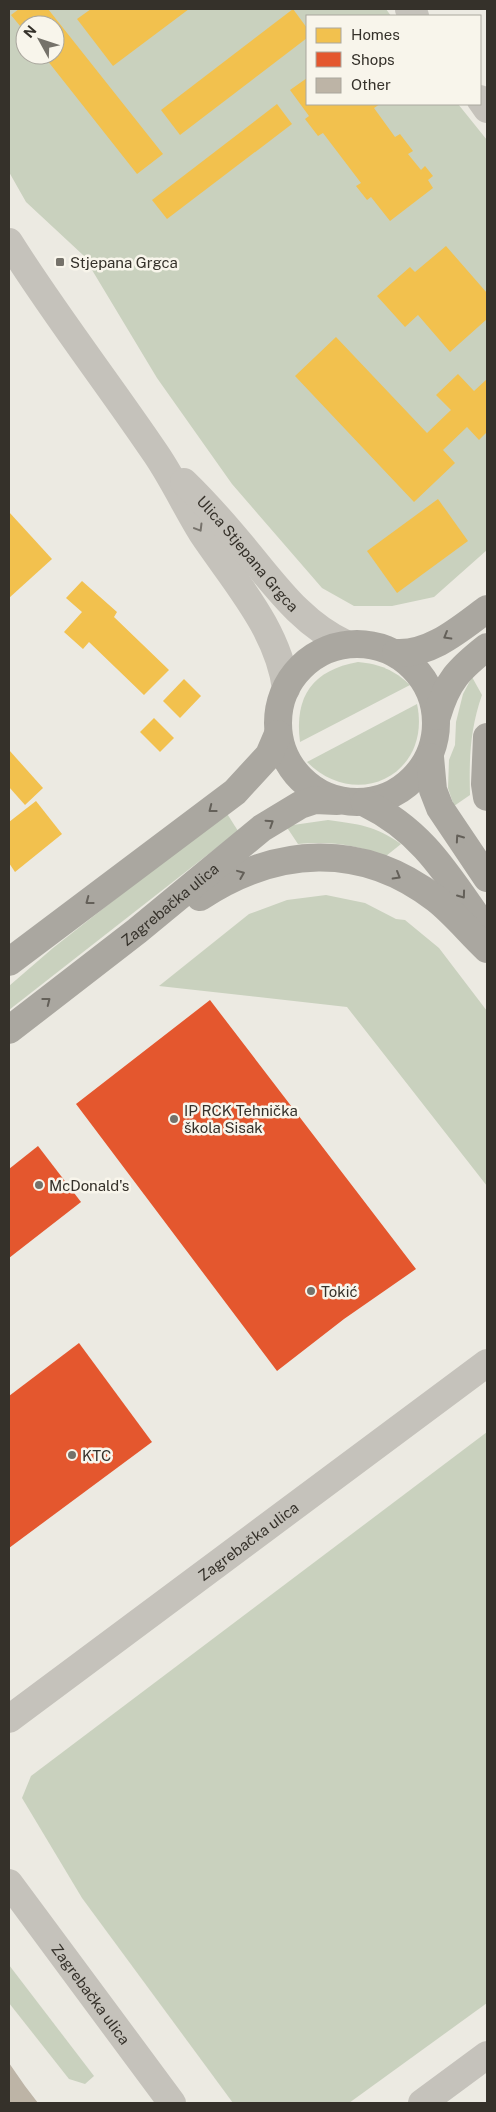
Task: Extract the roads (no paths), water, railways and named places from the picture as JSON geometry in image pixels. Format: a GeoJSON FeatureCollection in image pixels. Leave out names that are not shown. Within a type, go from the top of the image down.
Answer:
{"type":"FeatureCollection","features":[{"type":"Feature","properties":{"kind":"main road"},"geometry":{"type":"LineString","coordinates":[[487,608],[461,628],[426,648],[409,654],[396,653],[372,645],[346,644],[327,649],[310,659],[296,672],[286,688],[279,711],[278,734],[285,757],[298,777],[316,792],[389,815],[429,850],[487,931]]}},
{"type":"Feature","properties":{"kind":"main road"},"geometry":{"type":"LineString","coordinates":[[352,802],[384,798],[403,789],[418,775],[430,757],[436,737],[437,716],[444,693],[453,679],[467,664],[487,647]]}},
{"type":"Feature","properties":{"kind":"main road"},"geometry":{"type":"LineString","coordinates":[[396,653],[417,670],[430,691],[437,716]]}},
{"type":"Feature","properties":{"kind":"main road"},"geometry":{"type":"LineString","coordinates":[[9,962],[235,792],[269,755],[278,734]]}},
{"type":"Feature","properties":{"kind":"main road"},"geometry":{"type":"LineString","coordinates":[[487,737],[485,784],[487,797]]}},
{"type":"Feature","properties":{"kind":"main road"},"geometry":{"type":"LineString","coordinates":[[430,757],[433,790],[440,808],[487,878]]}},
{"type":"Feature","properties":{"kind":"main road","name":"Zagrebačka ulica"},"geometry":{"type":"LineString","coordinates":[[9,1030],[137,931],[268,824],[300,805],[315,800],[352,802]]}},
{"type":"Feature","properties":{"kind":"main road"},"geometry":{"type":"LineString","coordinates":[[137,931],[179,910],[224,881],[261,866],[280,861],[330,856],[366,863],[385,869],[400,877],[436,899],[487,950]]}},
{"type":"Feature","properties":{"kind":"street","name":"Ulica Stjepana Grgca"},"geometry":{"type":"LineString","coordinates":[[9,242],[39,290],[157,455],[201,531],[261,620],[278,653],[286,688]]}},
{"type":"Feature","properties":{"kind":"street","name":"Ulica Stjepana Grgca"},"geometry":{"type":"LineString","coordinates":[[157,455],[201,498],[288,602],[318,628],[346,644]]}},
{"type":"Feature","properties":{"kind":"street","name":"Zagrebačka ulica"},"geometry":{"type":"LineString","coordinates":[[9,1719],[487,1364]]}},
{"type":"Feature","properties":{"kind":"street","name":"Zagrebačka ulica"},"geometry":{"type":"LineString","coordinates":[[9,1883],[172,2103]]}},
{"type":"Feature","properties":{"kind":"street"},"geometry":{"type":"LineString","coordinates":[[422,2103],[487,2055]]}},
{"type":"Feature","properties":{"kind":"place","name":"Stjepana Grgca"},"geometry":{"type":"Point","coordinates":[60,262]}},
{"type":"Feature","properties":{"kind":"place","name":"IP RCK Tehnička škola Sisak"},"geometry":{"type":"Point","coordinates":[174,1119]}},
{"type":"Feature","properties":{"kind":"place","name":"McDonald's"},"geometry":{"type":"Point","coordinates":[39,1185]}},
{"type":"Feature","properties":{"kind":"place","name":"Tokić"},"geometry":{"type":"Point","coordinates":[311,1291]}},
{"type":"Feature","properties":{"kind":"place","name":"KTC"},"geometry":{"type":"Point","coordinates":[72,1455]}}]}
